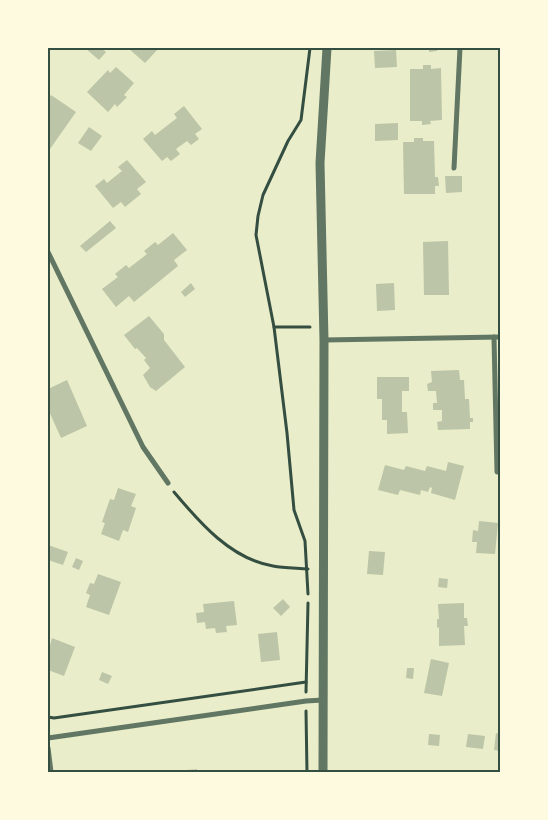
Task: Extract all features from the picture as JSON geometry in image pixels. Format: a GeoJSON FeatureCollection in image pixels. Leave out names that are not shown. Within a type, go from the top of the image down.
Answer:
{"type":"FeatureCollection","features":[{"type":"Feature","properties":{"kind":"street"},"geometry":{"type":"LineString","coordinates":[[323,772],[324,327],[320,163],[326,48]]}},
{"type":"Feature","properties":{"kind":"street"},"geometry":{"type":"LineString","coordinates":[[454,168],[460,48]]}},
{"type":"Feature","properties":{"kind":"street"},"geometry":{"type":"LineString","coordinates":[[48,252],[142,447],[168,483]]}},
{"type":"Feature","properties":{"kind":"street"},"geometry":{"type":"LineString","coordinates":[[494,337],[497,472]]}},
{"type":"Feature","properties":{"kind":"street"},"geometry":{"type":"LineString","coordinates":[[324,340],[500,337]]}},
{"type":"Feature","properties":{"kind":"street"},"geometry":{"type":"LineString","coordinates":[[48,738],[323,700]]}},
{"type":"Feature","properties":{"kind":"street"},"geometry":{"type":"LineString","coordinates":[[48,748],[51,772]]}},
{"type":"Feature","properties":{"kind":"path"},"geometry":{"type":"LineString","coordinates":[[306,772],[307,569],[304,541],[294,510],[274,327],[256,235],[263,195],[274,168],[301,120],[310,48]]}},
{"type":"Feature","properties":{"kind":"path"},"geometry":{"type":"LineString","coordinates":[[274,327],[324,327]]}},
{"type":"Feature","properties":{"kind":"path"},"geometry":{"type":"LineString","coordinates":[[168,483],[200,523],[238,553],[272,566],[323,570]]}},
{"type":"Feature","properties":{"kind":"path"},"geometry":{"type":"LineString","coordinates":[[48,717],[54,718],[306,682]]}},
{"type":"Feature","properties":{"kind":"building"},"geometry":{"type":"Polygon","coordinates":[[[85,48],[101,48],[106,52],[99,60],[85,48]]]}},
{"type":"Feature","properties":{"kind":"building"},"geometry":{"type":"Polygon","coordinates":[[[128,48],[159,48],[145,63],[128,48]]]}},
{"type":"Feature","properties":{"kind":"building"},"geometry":{"type":"Polygon","coordinates":[[[429,48],[437,48],[437,51],[429,52],[429,48]]]}},
{"type":"Feature","properties":{"kind":"building"},"geometry":{"type":"Polygon","coordinates":[[[396,50],[397,67],[375,68],[374,51],[396,50]]]}},
{"type":"Feature","properties":{"kind":"building"},"geometry":{"type":"Polygon","coordinates":[[[423,65],[431,65],[431,69],[441,68],[442,120],[430,121],[431,124],[422,125],[422,121],[410,121],[410,69],[423,69],[423,65]]]}},
{"type":"Feature","properties":{"kind":"building"},"geometry":{"type":"Polygon","coordinates":[[[116,67],[134,83],[124,95],[127,97],[117,107],[115,104],[108,112],[87,92],[108,70],[110,73],[116,67]]]}},
{"type":"Feature","properties":{"kind":"building"},"geometry":{"type":"Polygon","coordinates":[[[51,95],[76,112],[50,149],[48,147],[48,108],[50,105],[48,100],[51,95]]]}},
{"type":"Feature","properties":{"kind":"building"},"geometry":{"type":"Polygon","coordinates":[[[184,106],[202,129],[195,134],[199,139],[191,145],[187,141],[176,149],[180,154],[171,161],[167,157],[162,161],[143,139],[152,131],[155,135],[177,118],[174,114],[184,106]]]}},
{"type":"Feature","properties":{"kind":"building"},"geometry":{"type":"Polygon","coordinates":[[[398,123],[398,140],[375,141],[375,124],[398,123]]]}},
{"type":"Feature","properties":{"kind":"building"},"geometry":{"type":"Polygon","coordinates":[[[89,127],[102,136],[91,151],[78,143],[89,127]]]}},
{"type":"Feature","properties":{"kind":"building"},"geometry":{"type":"Polygon","coordinates":[[[414,138],[423,138],[423,141],[434,141],[435,177],[438,177],[439,186],[435,186],[435,194],[404,194],[403,142],[414,142],[414,138]]]}},
{"type":"Feature","properties":{"kind":"building"},"geometry":{"type":"Polygon","coordinates":[[[127,160],[146,182],[137,189],[141,194],[125,207],[121,202],[113,208],[95,186],[104,179],[107,183],[122,171],[118,167],[127,160]]]}},
{"type":"Feature","properties":{"kind":"building"},"geometry":{"type":"Polygon","coordinates":[[[445,176],[462,176],[462,192],[446,193],[445,176]]]}},
{"type":"Feature","properties":{"kind":"building"},"geometry":{"type":"Polygon","coordinates":[[[110,221],[116,228],[86,252],[80,246],[110,221]]]}},
{"type":"Feature","properties":{"kind":"building"},"geometry":{"type":"Polygon","coordinates":[[[173,233],[187,250],[174,260],[178,266],[134,302],[129,296],[116,307],[102,289],[118,277],[115,274],[126,265],[129,268],[147,254],[144,251],[155,242],[158,245],[173,233]]]}},
{"type":"Feature","properties":{"kind":"building"},"geometry":{"type":"Polygon","coordinates":[[[448,241],[449,295],[424,295],[423,242],[448,241]]]}},
{"type":"Feature","properties":{"kind":"building"},"geometry":{"type":"Polygon","coordinates":[[[191,283],[195,289],[185,297],[181,292],[191,283]]]}},
{"type":"Feature","properties":{"kind":"building"},"geometry":{"type":"Polygon","coordinates":[[[394,283],[395,310],[377,311],[376,284],[394,283]]]}},
{"type":"Feature","properties":{"kind":"building"},"geometry":{"type":"Polygon","coordinates":[[[149,316],[164,334],[164,340],[185,367],[156,391],[150,387],[143,375],[150,368],[144,360],[146,358],[137,348],[135,349],[124,335],[149,316]]]}},
{"type":"Feature","properties":{"kind":"building"},"geometry":{"type":"Polygon","coordinates":[[[459,370],[460,380],[464,380],[465,399],[469,399],[470,418],[473,418],[473,422],[470,422],[470,429],[438,430],[437,422],[442,421],[442,410],[433,410],[433,403],[437,403],[436,391],[428,391],[427,384],[432,382],[431,371],[459,370]]]}},
{"type":"Feature","properties":{"kind":"building"},"geometry":{"type":"Polygon","coordinates":[[[377,377],[409,377],[409,391],[402,391],[402,412],[407,412],[408,433],[387,434],[387,420],[382,420],[382,399],[377,399],[377,377]]]}},
{"type":"Feature","properties":{"kind":"building"},"geometry":{"type":"Polygon","coordinates":[[[67,380],[87,426],[61,438],[48,409],[48,389],[67,380]]]}},
{"type":"Feature","properties":{"kind":"building"},"geometry":{"type":"Polygon","coordinates":[[[448,462],[464,466],[455,500],[431,493],[432,488],[430,487],[428,492],[421,490],[420,495],[400,490],[398,495],[378,490],[385,465],[404,470],[406,466],[425,471],[427,466],[446,471],[448,462]]]}},
{"type":"Feature","properties":{"kind":"building"},"geometry":{"type":"Polygon","coordinates":[[[118,488],[136,494],[131,506],[136,508],[128,532],[123,530],[119,541],[101,534],[105,523],[102,522],[110,499],[114,500],[118,488]]]}},
{"type":"Feature","properties":{"kind":"building"},"geometry":{"type":"Polygon","coordinates":[[[479,521],[498,523],[495,554],[476,553],[477,542],[472,542],[473,530],[478,531],[479,521]]]}},
{"type":"Feature","properties":{"kind":"building"},"geometry":{"type":"Polygon","coordinates":[[[48,545],[68,552],[63,565],[48,560],[48,545]]]}},
{"type":"Feature","properties":{"kind":"building"},"geometry":{"type":"Polygon","coordinates":[[[369,551],[385,552],[383,575],[367,574],[369,551]]]}},
{"type":"Feature","properties":{"kind":"building"},"geometry":{"type":"Polygon","coordinates":[[[76,558],[83,561],[79,570],[72,567],[76,558]]]}},
{"type":"Feature","properties":{"kind":"building"},"geometry":{"type":"Polygon","coordinates":[[[98,574],[121,582],[109,615],[86,607],[90,595],[86,593],[90,583],[94,584],[98,574]]]}},
{"type":"Feature","properties":{"kind":"building"},"geometry":{"type":"Polygon","coordinates":[[[439,578],[448,579],[447,588],[438,587],[439,578]]]}},
{"type":"Feature","properties":{"kind":"building"},"geometry":{"type":"Polygon","coordinates":[[[283,599],[290,607],[281,616],[273,608],[283,599]]]}},
{"type":"Feature","properties":{"kind":"building"},"geometry":{"type":"Polygon","coordinates":[[[234,601],[237,625],[226,626],[227,632],[216,633],[215,628],[206,629],[205,622],[197,623],[196,613],[204,612],[203,604],[234,601]]]}},
{"type":"Feature","properties":{"kind":"building"},"geometry":{"type":"Polygon","coordinates":[[[464,603],[464,618],[467,618],[468,626],[464,626],[465,645],[439,646],[439,627],[437,628],[437,619],[439,619],[438,604],[464,603]]]}},
{"type":"Feature","properties":{"kind":"building"},"geometry":{"type":"Polygon","coordinates":[[[277,632],[280,660],[261,662],[258,634],[277,632]]]}},
{"type":"Feature","properties":{"kind":"building"},"geometry":{"type":"Polygon","coordinates":[[[52,638],[75,647],[64,676],[48,670],[48,653],[52,638]]]}},
{"type":"Feature","properties":{"kind":"building"},"geometry":{"type":"Polygon","coordinates":[[[431,659],[449,663],[442,696],[424,693],[431,659]]]}},
{"type":"Feature","properties":{"kind":"building"},"geometry":{"type":"Polygon","coordinates":[[[407,668],[414,668],[413,679],[406,678],[407,668]]]}},
{"type":"Feature","properties":{"kind":"building"},"geometry":{"type":"Polygon","coordinates":[[[102,672],[112,676],[108,684],[99,680],[102,672]]]}},
{"type":"Feature","properties":{"kind":"building"},"geometry":{"type":"Polygon","coordinates":[[[496,733],[500,734],[500,751],[494,750],[496,733]]]}},
{"type":"Feature","properties":{"kind":"building"},"geometry":{"type":"Polygon","coordinates":[[[429,734],[440,735],[439,746],[428,745],[429,734]]]}},
{"type":"Feature","properties":{"kind":"building"},"geometry":{"type":"Polygon","coordinates":[[[468,734],[485,736],[483,749],[466,747],[468,734]]]}},
{"type":"Feature","properties":{"kind":"building"},"geometry":{"type":"Polygon","coordinates":[[[197,769],[197,772],[176,771],[197,769]]]}}]}
